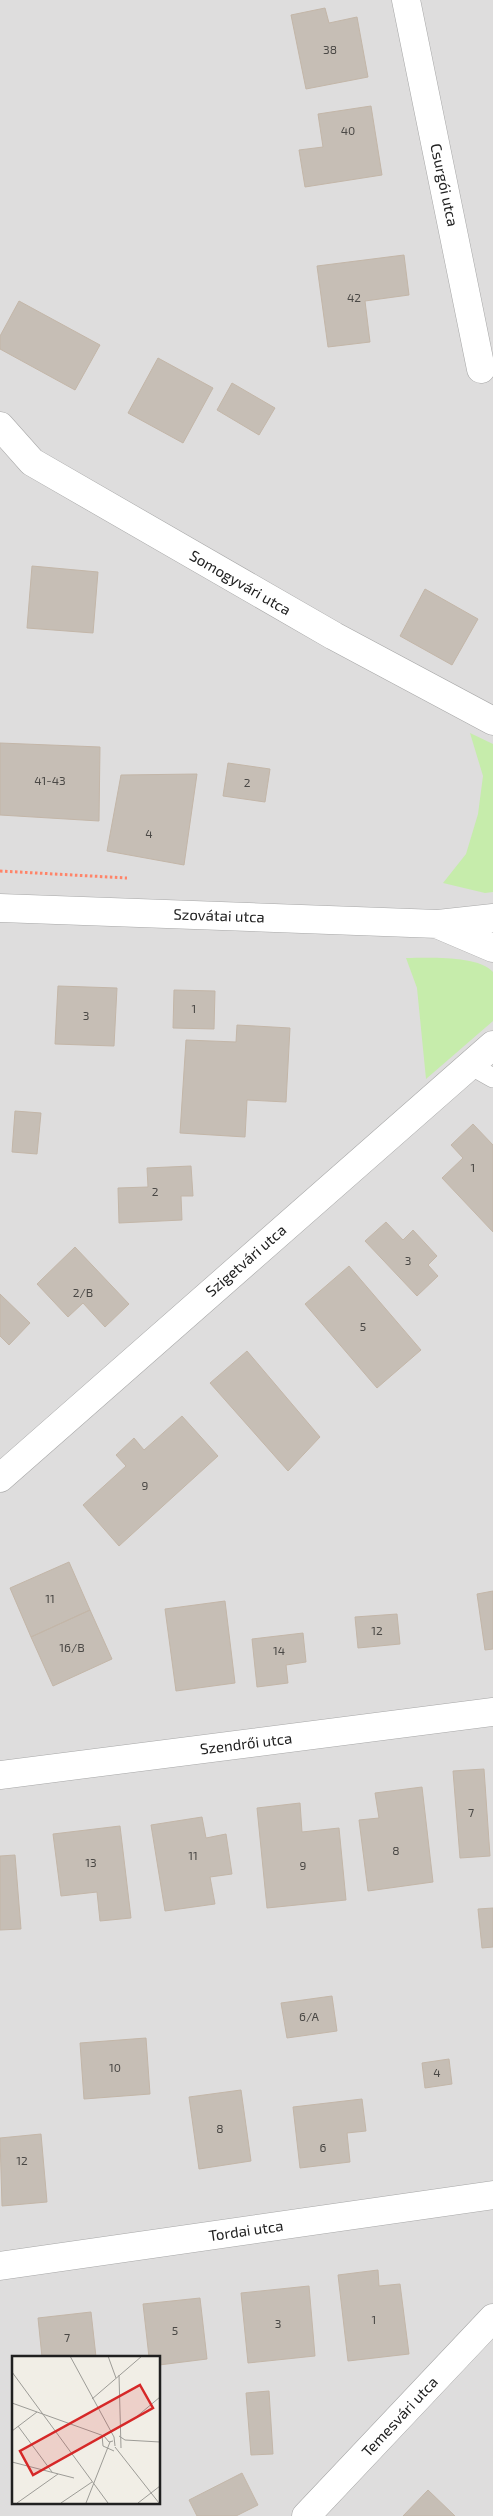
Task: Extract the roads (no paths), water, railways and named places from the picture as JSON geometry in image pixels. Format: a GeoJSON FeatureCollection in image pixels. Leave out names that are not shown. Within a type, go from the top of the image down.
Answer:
{"type":"FeatureCollection","features":[{"type":"Feature","properties":{"kind":"street","name":"Csurgói utca"},"geometry":{"type":"LineString","coordinates":[[406,0],[481,369]]}},
{"type":"Feature","properties":{"kind":"street","name":"Somogyvári utca"},"geometry":{"type":"LineString","coordinates":[[0,426],[32,462],[334,636],[493,721]]}},
{"type":"Feature","properties":{"kind":"street","name":"Szovátai utca"},"geometry":{"type":"LineString","coordinates":[[0,908],[438,924]]}},
{"type":"Feature","properties":{"kind":"street"},"geometry":{"type":"LineString","coordinates":[[438,924],[493,918]]}},
{"type":"Feature","properties":{"kind":"street"},"geometry":{"type":"LineString","coordinates":[[438,924],[493,948]]}},
{"type":"Feature","properties":{"kind":"street","name":"Szigetvári utca"},"geometry":{"type":"LineString","coordinates":[[0,1478],[493,1045]]}},
{"type":"Feature","properties":{"kind":"street","name":"Szendrői utca"},"geometry":{"type":"LineString","coordinates":[[0,1775],[493,1712]]}},
{"type":"Feature","properties":{"kind":"street","name":"Tordai utca"},"geometry":{"type":"LineString","coordinates":[[0,2266],[493,2195]]}},
{"type":"Feature","properties":{"kind":"street","name":"Temesvári utca"},"geometry":{"type":"LineString","coordinates":[[306,2516],[493,2318]]}},
{"type":"Feature","properties":{"kind":"lane"},"geometry":{"type":"LineString","coordinates":[[470,1065],[493,1078]]}}]}
